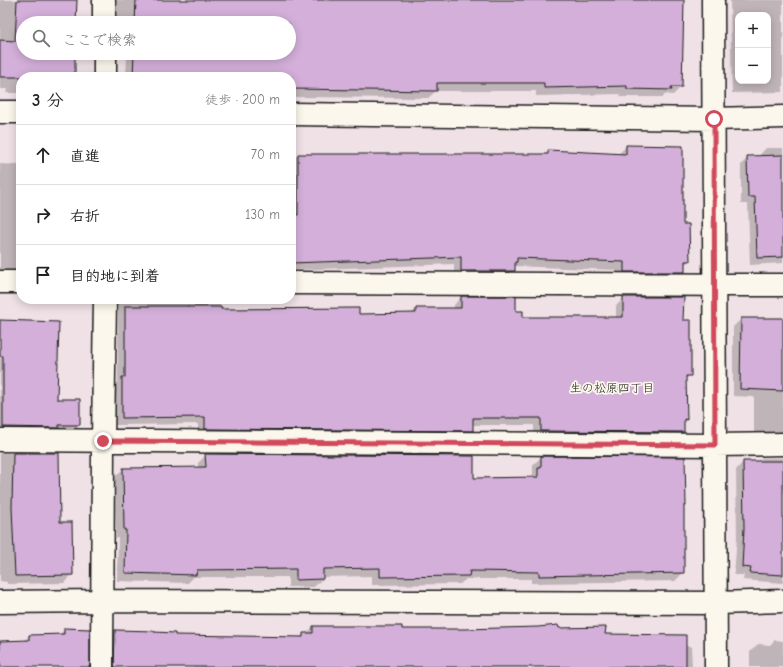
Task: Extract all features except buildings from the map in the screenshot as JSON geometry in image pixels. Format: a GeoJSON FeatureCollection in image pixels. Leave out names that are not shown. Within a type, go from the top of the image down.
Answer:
{"type":"FeatureCollection","features":[{"type":"Feature","properties":{"kind":"street"},"geometry":{"type":"LineString","coordinates":[[104,0],[104,16]]}},
{"type":"Feature","properties":{"kind":"street"},"geometry":{"type":"LineString","coordinates":[[713,0],[716,667]]}},
{"type":"Feature","properties":{"kind":"street"},"geometry":{"type":"LineString","coordinates":[[104,60],[105,72]]}},
{"type":"Feature","properties":{"kind":"street"},"geometry":{"type":"LineString","coordinates":[[0,112],[16,112]]}},
{"type":"Feature","properties":{"kind":"street"},"geometry":{"type":"LineString","coordinates":[[296,114],[714,119],[783,117]]}},
{"type":"Feature","properties":{"kind":"street"},"geometry":{"type":"LineString","coordinates":[[0,282],[16,282]]}},
{"type":"Feature","properties":{"kind":"street"},"geometry":{"type":"LineString","coordinates":[[296,282],[783,285]]}},
{"type":"Feature","properties":{"kind":"street"},"geometry":{"type":"LineString","coordinates":[[102,667],[105,304]]}},
{"type":"Feature","properties":{"kind":"street"},"geometry":{"type":"LineString","coordinates":[[0,440],[715,445],[783,444]]}},
{"type":"Feature","properties":{"kind":"street"},"geometry":{"type":"LineString","coordinates":[[0,602],[716,603],[783,601]]}},
{"type":"Feature","properties":{"kind":"district","name":"生の松原四丁目"},"geometry":{"type":"Point","coordinates":[612,388]}},
{"type":"Feature","properties":{"kind":"route"},"geometry":{"type":"LineString","coordinates":[[103,441],[715,445],[714,119]]}}]}
